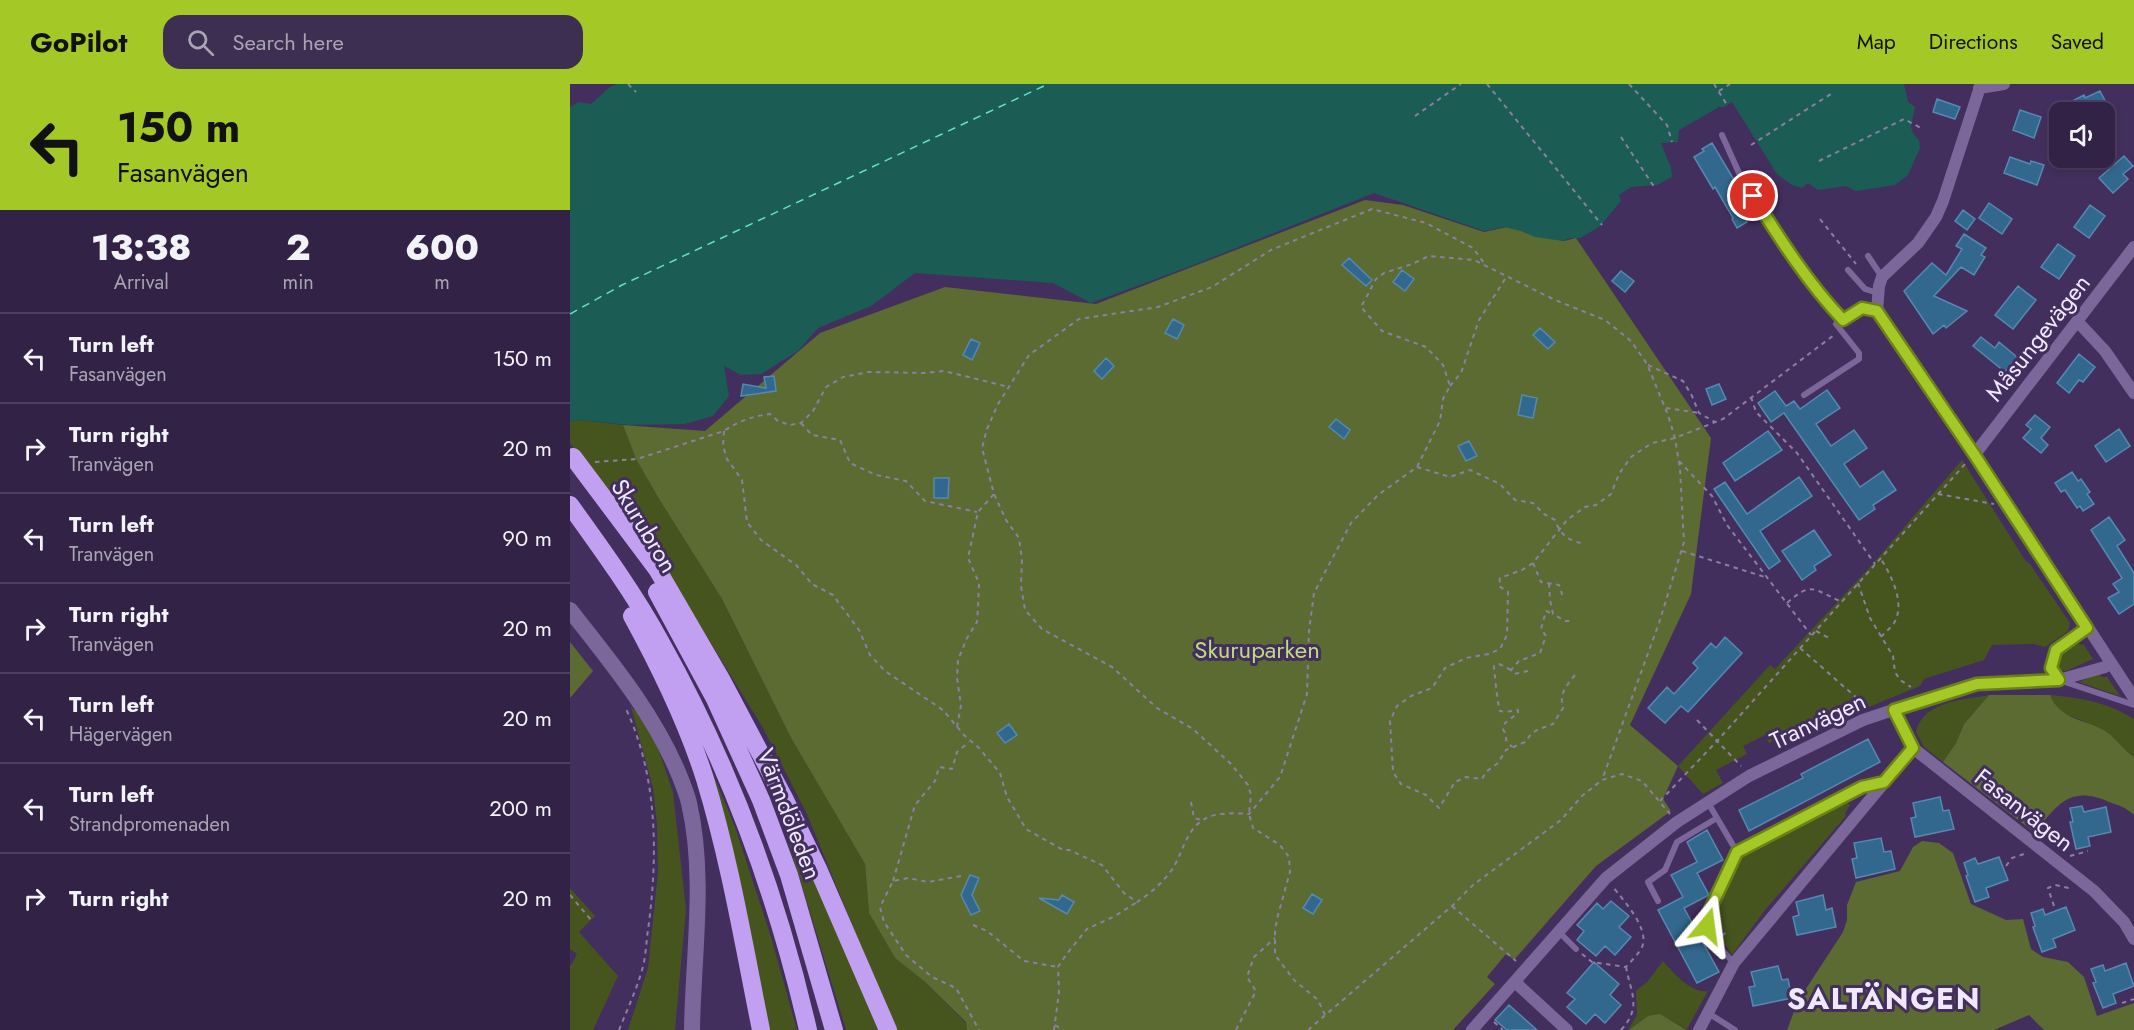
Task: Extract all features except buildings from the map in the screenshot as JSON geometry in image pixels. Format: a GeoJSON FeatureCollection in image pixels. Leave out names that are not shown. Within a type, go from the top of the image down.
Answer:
{"type":"FeatureCollection","features":[{"type":"Feature","properties":{"kind":"highway"},"geometry":{"type":"LineString","coordinates":[[571,455],[657,569],[681,620],[721,679],[784,798],[835,907],[888,1030]]}},
{"type":"Feature","properties":{"kind":"highway","name":"Skurubron"},"geometry":{"type":"LineString","coordinates":[[570,505],[654,644]]}},
{"type":"Feature","properties":{"kind":"highway"},"geometry":{"type":"LineString","coordinates":[[570,511],[654,644],[684,722],[708,788],[721,833],[761,1030]]}},
{"type":"Feature","properties":{"kind":"highway","name":"Värmdöleden"},"geometry":{"type":"LineString","coordinates":[[681,620],[761,800],[789,875],[833,1025]]}},
{"type":"Feature","properties":{"kind":"highway","name":"Värmdöleden"},"geometry":{"type":"LineString","coordinates":[[654,644],[709,737],[764,874],[807,1026]]}},
{"type":"Feature","properties":{"kind":"main road"},"geometry":{"type":"LineString","coordinates":[[570,610],[621,674],[667,747],[689,800],[695,837],[697,956],[693,1030]]}},
{"type":"Feature","properties":{"kind":"main road"},"geometry":{"type":"LineString","coordinates":[[682,1030],[688,960],[696,913]]}},
{"type":"Feature","properties":{"kind":"street"},"geometry":{"type":"LineString","coordinates":[[2004,84],[1980,86],[1936,217],[1918,243],[1882,277],[1877,311],[1971,458],[2134,698]]}},
{"type":"Feature","properties":{"kind":"street","name":"Måsungevägen"},"geometry":{"type":"LineString","coordinates":[[1971,458],[2134,247]]}},
{"type":"Feature","properties":{"kind":"street"},"geometry":{"type":"LineString","coordinates":[[2077,321],[2105,351],[2134,393]]}},
{"type":"Feature","properties":{"kind":"street"},"geometry":{"type":"LineString","coordinates":[[2059,680],[2051,668],[2056,650],[2087,628]]}},
{"type":"Feature","properties":{"kind":"street","name":"Tranvägen"},"geometry":{"type":"LineString","coordinates":[[1472,1030],[1606,878],[1677,822],[1749,776],[1863,720],[1977,684],[2059,680],[2105,667],[2111,663]]}},
{"type":"Feature","properties":{"kind":"street","name":"Fasanvägen"},"geometry":{"type":"LineString","coordinates":[[1894,710],[1913,748],[2085,884],[2124,922],[2134,939]]}},
{"type":"Feature","properties":{"kind":"street"},"geometry":{"type":"LineString","coordinates":[[1699,1030],[1734,963],[1913,748]]}},
{"type":"Feature","properties":{"kind":"street"},"geometry":{"type":"LineString","coordinates":[[1515,982],[1567,1030]]}},
{"type":"Feature","properties":{"kind":"lane"},"geometry":{"type":"LineString","coordinates":[[1722,135],[1743,182],[1793,257],[1843,320]]}},
{"type":"Feature","properties":{"kind":"lane"},"geometry":{"type":"LineString","coordinates":[[1868,256],[1882,277]]}},
{"type":"Feature","properties":{"kind":"lane"},"geometry":{"type":"LineString","coordinates":[[1848,270],[1866,289],[1878,293]]}},
{"type":"Feature","properties":{"kind":"lane"},"geometry":{"type":"LineString","coordinates":[[1804,395],[1859,358],[1859,353],[1836,324],[1862,308],[1877,311]]}},
{"type":"Feature","properties":{"kind":"lane","name":"Tranvägen"},"geometry":{"type":"LineString","coordinates":[[2059,680],[2134,705]]}},
{"type":"Feature","properties":{"kind":"lane"},"geometry":{"type":"LineString","coordinates":[[1734,963],[1717,944],[1707,926],[1707,916],[1737,852],[1862,787],[1884,782]]}},
{"type":"Feature","properties":{"kind":"lane"},"geometry":{"type":"LineString","coordinates":[[1707,801],[1737,852]]}},
{"type":"Feature","properties":{"kind":"lane"},"geometry":{"type":"LineString","coordinates":[[1658,901],[1648,882],[1665,870],[1677,842],[1717,818]]}},
{"type":"Feature","properties":{"kind":"lane"},"geometry":{"type":"LineString","coordinates":[[1560,932],[1576,949]]}},
{"type":"Feature","properties":{"kind":"lane"},"geometry":{"type":"LineString","coordinates":[[1708,1013],[1735,1030]]}},
{"type":"Feature","properties":{"kind":"path"},"geometry":{"type":"LineString","coordinates":[[628,84],[636,92]]}},
{"type":"Feature","properties":{"kind":"path"},"geometry":{"type":"LineString","coordinates":[[1415,116],[1461,84]]}},
{"type":"Feature","properties":{"kind":"path"},"geometry":{"type":"LineString","coordinates":[[1487,84],[1602,225]]}},
{"type":"Feature","properties":{"kind":"path"},"geometry":{"type":"LineString","coordinates":[[1629,84],[1667,124],[1672,142]]}},
{"type":"Feature","properties":{"kind":"path"},"geometry":{"type":"LineString","coordinates":[[1714,84],[1727,105]]}},
{"type":"Feature","properties":{"kind":"path"},"geometry":{"type":"LineString","coordinates":[[1719,91],[1730,84]]}},
{"type":"Feature","properties":{"kind":"path"},"geometry":{"type":"LineString","coordinates":[[1751,145],[1834,92]]}},
{"type":"Feature","properties":{"kind":"path"},"geometry":{"type":"LineString","coordinates":[[1819,161],[1904,119],[1921,128]]}},
{"type":"Feature","properties":{"kind":"path"},"geometry":{"type":"LineString","coordinates":[[1621,138],[1656,188]]}},
{"type":"Feature","properties":{"kind":"path"},"geometry":{"type":"LineString","coordinates":[[1325,1015],[1318,1000],[1294,980],[1275,955],[1275,938],[1281,900],[1290,872],[1289,857],[1280,845],[1253,828],[1249,814],[1251,795],[1248,785],[1231,764],[1193,729],[1157,708],[1112,667],[1042,629],[1025,610],[1021,586],[1022,559],[1019,538],[1006,520],[994,494],[982,448],[998,404],[1029,355],[1079,319],[1158,307],[1212,287],[1271,250],[1371,208],[1426,224],[1473,248],[1486,266]]}},
{"type":"Feature","properties":{"kind":"path"},"geometry":{"type":"LineString","coordinates":[[1820,219],[1856,264]]}},
{"type":"Feature","properties":{"kind":"path"},"geometry":{"type":"LineString","coordinates":[[1450,386],[1443,365],[1426,347],[1382,331],[1361,307],[1376,279],[1384,273],[1429,256],[1474,260],[1555,300],[1605,320],[1631,341],[1647,364],[1665,408],[1675,438],[1679,461],[1684,542],[1659,623],[1602,780]]}},
{"type":"Feature","properties":{"kind":"path"},"geometry":{"type":"LineString","coordinates":[[1249,814],[1280,777],[1307,693],[1309,631],[1314,593],[1351,524],[1378,495],[1417,468],[1440,421],[1443,399],[1461,373],[1479,320],[1507,276]]}},
{"type":"Feature","properties":{"kind":"path"},"geometry":{"type":"LineString","coordinates":[[1575,675],[1563,692],[1561,700],[1563,708],[1553,724],[1539,729],[1532,733],[1525,742],[1506,750],[1498,763],[1486,772],[1482,779],[1466,777],[1455,782],[1438,808],[1426,795],[1401,784],[1393,772],[1390,721],[1397,706],[1411,696],[1432,688],[1444,668],[1466,657],[1489,654],[1500,649],[1507,635],[1509,604],[1508,592],[1499,586],[1500,578],[1522,570],[1533,563],[1567,520],[1585,507],[1596,505],[1611,494],[1619,474],[1631,457],[1652,443],[1675,438],[1723,419],[1841,330]]}},
{"type":"Feature","properties":{"kind":"path"},"geometry":{"type":"LineString","coordinates":[[1647,364],[1683,381],[1699,413]]}},
{"type":"Feature","properties":{"kind":"path"},"geometry":{"type":"LineString","coordinates":[[594,462],[637,459],[724,430],[757,415],[770,414],[778,421],[790,425],[801,423],[813,411],[826,387],[843,377],[860,374],[924,374],[944,371],[1009,387]]}},
{"type":"Feature","properties":{"kind":"path"},"geometry":{"type":"LineString","coordinates":[[1752,397],[1756,412],[1797,453],[1875,564]]}},
{"type":"Feature","properties":{"kind":"path"},"geometry":{"type":"LineString","coordinates":[[1665,408],[1699,413],[1715,422]]}},
{"type":"Feature","properties":{"kind":"path"},"geometry":{"type":"LineString","coordinates":[[801,423],[812,435],[840,440],[850,463],[876,475],[906,481],[925,501],[978,512]]}},
{"type":"Feature","properties":{"kind":"path"},"geometry":{"type":"LineString","coordinates":[[724,430],[723,447],[727,459],[742,480],[747,522],[761,540],[796,565],[812,584],[833,595],[859,630],[870,655],[885,671],[943,710],[978,747],[1000,773],[1007,797],[1026,829],[1063,850],[1069,850],[1102,865],[1124,893],[1137,902]]}},
{"type":"Feature","properties":{"kind":"path"},"geometry":{"type":"LineString","coordinates":[[1660,801],[1718,740],[1971,458]]}},
{"type":"Feature","properties":{"kind":"path"},"geometry":{"type":"LineString","coordinates":[[1679,461],[1712,496],[1726,525],[1811,635]]}},
{"type":"Feature","properties":{"kind":"path"},"geometry":{"type":"LineString","coordinates":[[1417,468],[1450,477],[1470,470],[1500,484],[1515,501],[1533,503],[1544,514],[1555,520],[1559,531],[1571,542],[1585,544]]}},
{"type":"Feature","properties":{"kind":"path"},"geometry":{"type":"LineString","coordinates":[[957,727],[962,705],[957,678],[958,660],[977,622],[979,583],[968,558],[978,512],[994,494]]}},
{"type":"Feature","properties":{"kind":"path"},"geometry":{"type":"LineString","coordinates":[[1938,494],[1995,504]]}},
{"type":"Feature","properties":{"kind":"path"},"geometry":{"type":"LineString","coordinates":[[1681,550],[1768,578]]}},
{"type":"Feature","properties":{"kind":"path"},"geometry":{"type":"LineString","coordinates":[[1881,558],[1894,585],[1898,611],[1895,622],[1881,636]]}},
{"type":"Feature","properties":{"kind":"path"},"geometry":{"type":"LineString","coordinates":[[1533,563],[1540,582],[1558,585],[1562,594],[1561,600]]}},
{"type":"Feature","properties":{"kind":"path"},"geometry":{"type":"LineString","coordinates":[[1549,582],[1554,614]]}},
{"type":"Feature","properties":{"kind":"path"},"geometry":{"type":"LineString","coordinates":[[1858,583],[1870,618],[1893,656],[1895,672],[1900,680],[1911,687]]}},
{"type":"Feature","properties":{"kind":"path"},"geometry":{"type":"LineString","coordinates":[[1787,603],[1802,590],[1809,588],[1842,602]]}},
{"type":"Feature","properties":{"kind":"path"},"geometry":{"type":"LineString","coordinates":[[1511,670],[1519,661],[1540,652],[1546,636],[1541,629],[1546,611],[1565,621],[1571,621]]}},
{"type":"Feature","properties":{"kind":"path"},"geometry":{"type":"LineString","coordinates":[[1816,630],[1829,638]]}},
{"type":"Feature","properties":{"kind":"path"},"geometry":{"type":"LineString","coordinates":[[1800,648],[1858,699],[1857,709],[1863,720]]}},
{"type":"Feature","properties":{"kind":"path"},"geometry":{"type":"LineString","coordinates":[[1512,748],[1506,740],[1503,729],[1505,723],[1518,713],[1518,710],[1500,711],[1497,705],[1498,694],[1493,674],[1494,666],[1499,664],[1514,674],[1528,670]]}},
{"type":"Feature","properties":{"kind":"path"},"geometry":{"type":"LineString","coordinates":[[619,1030],[643,968],[654,871],[654,825],[649,787],[641,753],[622,703]]}},
{"type":"Feature","properties":{"kind":"path"},"geometry":{"type":"LineString","coordinates":[[1697,720],[1749,776]]}},
{"type":"Feature","properties":{"kind":"path"},"geometry":{"type":"LineString","coordinates":[[970,741],[957,752],[952,769],[939,767],[935,781],[915,805],[893,881],[880,907],[884,922],[906,955],[932,977],[956,988],[980,1030]]}},
{"type":"Feature","properties":{"kind":"path"},"geometry":{"type":"LineString","coordinates":[[1308,1030],[1452,906],[1473,885],[1561,820],[1582,796],[1602,780],[1622,774],[1642,782],[1675,818]]}},
{"type":"Feature","properties":{"kind":"path"},"geometry":{"type":"LineString","coordinates":[[1191,802],[1194,818],[1202,820],[1232,813],[1249,814]]}},
{"type":"Feature","properties":{"kind":"path"},"geometry":{"type":"LineString","coordinates":[[1054,1030],[1059,992],[1058,967],[1087,929],[1115,916],[1160,885],[1171,871],[1190,832],[1202,820]]}},
{"type":"Feature","properties":{"kind":"path"},"geometry":{"type":"LineString","coordinates":[[2006,866],[2012,858],[2027,853],[2034,844]]}},
{"type":"Feature","properties":{"kind":"path"},"geometry":{"type":"LineString","coordinates":[[2061,858],[2088,851]]}},
{"type":"Feature","properties":{"kind":"path"},"geometry":{"type":"LineString","coordinates":[[893,881],[908,878],[928,882],[961,876]]}},
{"type":"Feature","properties":{"kind":"path"},"geometry":{"type":"LineString","coordinates":[[1606,878],[1632,912],[1644,936],[1643,945],[1626,967]]}},
{"type":"Feature","properties":{"kind":"path"},"geometry":{"type":"LineString","coordinates":[[2054,906],[2048,888],[2055,885],[2076,890],[2085,884]]}},
{"type":"Feature","properties":{"kind":"path"},"geometry":{"type":"LineString","coordinates":[[570,895],[591,920]]}},
{"type":"Feature","properties":{"kind":"path"},"geometry":{"type":"LineString","coordinates":[[1452,906],[1527,969]]}},
{"type":"Feature","properties":{"kind":"path"},"geometry":{"type":"LineString","coordinates":[[973,925],[987,931],[1024,961],[1058,967]]}},
{"type":"Feature","properties":{"kind":"path"},"geometry":{"type":"LineString","coordinates":[[1236,1030],[1256,991],[1247,977],[1254,957],[1275,938]]}},
{"type":"Feature","properties":{"kind":"path"},"geometry":{"type":"LineString","coordinates":[[1576,949],[1592,962],[1626,967]]}},
{"type":"Feature","properties":{"kind":"path"},"geometry":{"type":"LineString","coordinates":[[1622,1030],[1630,1020],[1635,1004],[1626,967]]}},
{"type":"Feature","properties":{"kind":"path"},"geometry":{"type":"LineString","coordinates":[[2122,1003],[2134,999]]}},
{"type":"Feature","properties":{"kind":"path"},"geometry":{"type":"LineString","coordinates":[[1055,1025],[1063,1030]]}},
{"type":"Feature","properties":{"kind":"shaded area"},"geometry":{"type":"Polygon","coordinates":[[[617,84],[1904,84],[1908,102],[1915,107],[1911,129],[1919,140],[1920,148],[1908,175],[1895,185],[1856,191],[1846,186],[1818,190],[1808,183],[1802,188],[1792,185],[1777,174],[1732,102],[1679,130],[1678,142],[1661,143],[1671,168],[1672,177],[1657,185],[1631,187],[1619,195],[1621,201],[1599,227],[1580,238],[1563,241],[1535,237],[1504,227],[1484,231],[1374,193],[1091,303],[1053,283],[915,273],[871,306],[818,328],[798,351],[761,374],[741,375],[724,366],[729,396],[713,416],[684,424],[630,425],[580,420],[570,422],[570,107],[579,102],[591,104],[610,87],[617,84]]]}},
{"type":"Feature","properties":{"kind":"shaded area"},"geometry":{"type":"Polygon","coordinates":[[[580,420],[623,425],[636,459],[722,599],[791,738],[865,864],[869,913],[895,958],[925,982],[966,1023],[967,1030],[895,1030],[807,814],[763,728],[663,565],[570,443],[570,422],[580,420]]]}},
{"type":"Feature","properties":{"kind":"shaded area"},"geometry":{"type":"Polygon","coordinates":[[[1962,460],[2025,560],[2070,623],[2068,631],[2045,647],[2034,644],[1992,645],[1984,660],[1924,679],[1920,686],[1854,713],[1848,703],[1769,743],[1765,735],[1743,746],[1747,754],[1716,770],[1723,783],[1703,794],[1678,766],[1770,665],[1775,669],[1870,567],[1962,460]]]}},
{"type":"Feature","properties":{"kind":"shaded area"},"geometry":{"type":"Polygon","coordinates":[[[2078,644],[2084,645],[2093,659],[2066,671],[2058,670],[2056,667],[2061,655],[2070,647],[2078,644]]]}},
{"type":"Feature","properties":{"kind":"shaded area"},"geometry":{"type":"Polygon","coordinates":[[[2100,673],[2101,677],[2107,677],[2120,696],[2079,682],[2100,673]]]}},
{"type":"Feature","properties":{"kind":"shaded area"},"geometry":{"type":"Polygon","coordinates":[[[1989,695],[1964,724],[1956,743],[1943,762],[1924,747],[1916,732],[1920,722],[1927,714],[1945,704],[1989,695]]]}},
{"type":"Feature","properties":{"kind":"shaded area"},"geometry":{"type":"Polygon","coordinates":[[[2050,695],[2094,702],[2114,708],[2134,719],[2134,757],[2091,725],[2063,712],[2050,695]]]}},
{"type":"Feature","properties":{"kind":"shaded area"},"geometry":{"type":"Polygon","coordinates":[[[631,707],[645,720],[658,748],[673,792],[686,909],[675,1030],[628,1030],[648,968],[658,872],[653,788],[631,707]]]}},
{"type":"Feature","properties":{"kind":"shaded area"},"geometry":{"type":"Polygon","coordinates":[[[694,728],[735,827],[771,937],[797,1030],[769,1030],[694,728]]]}},
{"type":"Feature","properties":{"kind":"shaded area"},"geometry":{"type":"Polygon","coordinates":[[[1841,802],[1850,805],[1845,813],[1846,816],[1765,910],[1732,955],[1712,925],[1714,914],[1740,855],[1841,802]]]}},
{"type":"Feature","properties":{"kind":"shaded area"},"geometry":{"type":"Polygon","coordinates":[[[780,814],[820,892],[882,1030],[846,1030],[780,814]]]}},
{"type":"Feature","properties":{"kind":"shaded area"},"geometry":{"type":"Polygon","coordinates":[[[570,888],[595,916],[579,932],[618,976],[593,1030],[570,1030],[570,965],[577,954],[570,949],[570,888]]]}},
{"type":"Feature","properties":{"kind":"shaded area"},"geometry":{"type":"Polygon","coordinates":[[[1663,961],[1689,986],[1708,991],[1687,1029],[1656,1015],[1628,1030],[1637,1015],[1636,991],[1648,981],[1663,961]]]}},
{"type":"Feature","properties":{"kind":"green space","name":"Skuruparken"},"geometry":{"type":"Polygon","coordinates":[[[1365,200],[1403,205],[1484,232],[1507,227],[1564,241],[1576,238],[1711,438],[1691,594],[1630,725],[1678,766],[1663,799],[1671,811],[1596,866],[1514,960],[1506,954],[1487,977],[1495,984],[1453,1030],[967,1030],[966,1022],[925,982],[895,958],[869,913],[865,864],[791,738],[722,599],[636,459],[623,425],[705,431],[820,333],[945,287],[1096,304],[1365,200]]]}},
{"type":"Feature","properties":{"kind":"green space"},"geometry":{"type":"Polygon","coordinates":[[[570,642],[593,671],[570,698],[570,642]]]}},
{"type":"Feature","properties":{"kind":"green space"},"geometry":{"type":"Polygon","coordinates":[[[1989,695],[2050,695],[2054,703],[2067,714],[2109,734],[2134,757],[2134,815],[2122,807],[2096,797],[2075,797],[2058,806],[2035,833],[1943,762],[1956,743],[1964,724],[1989,695]]]}},
{"type":"Feature","properties":{"kind":"green space"},"geometry":{"type":"Polygon","coordinates":[[[1922,841],[1939,843],[1953,853],[1971,904],[2006,920],[2023,919],[2031,949],[2043,957],[2068,962],[2084,977],[2097,1016],[2134,1003],[2134,1030],[2044,1030],[2029,1015],[1994,1030],[1787,1030],[1798,1001],[1843,932],[1847,920],[1847,905],[1856,882],[1900,871],[1913,847],[1922,841]]]}},
{"type":"Feature","properties":{"kind":"green space"},"geometry":{"type":"Polygon","coordinates":[[[1660,1014],[1687,1030],[1629,1030],[1648,1016],[1660,1014]]]}},
{"type":"Feature","properties":{"kind":"ferry route"},"geometry":{"type":"LineString","coordinates":[[570,314],[622,285],[1048,84]]}},
{"type":"Feature","properties":{"kind":"district","name":"SALTÄNGEN"},"geometry":{"type":"Point","coordinates":[1884,999]}},
{"type":"Feature","properties":{"kind":"route"},"geometry":{"type":"LineString","coordinates":[[1707,926],[1707,916],[1737,852],[1862,787],[1884,782],[1913,748],[1894,710],[1977,684],[2059,680],[2051,668],[2052,657],[2056,650],[2087,628],[1974,454],[1877,311],[1862,308],[1843,320],[1793,257],[1753,196]]}}]}
